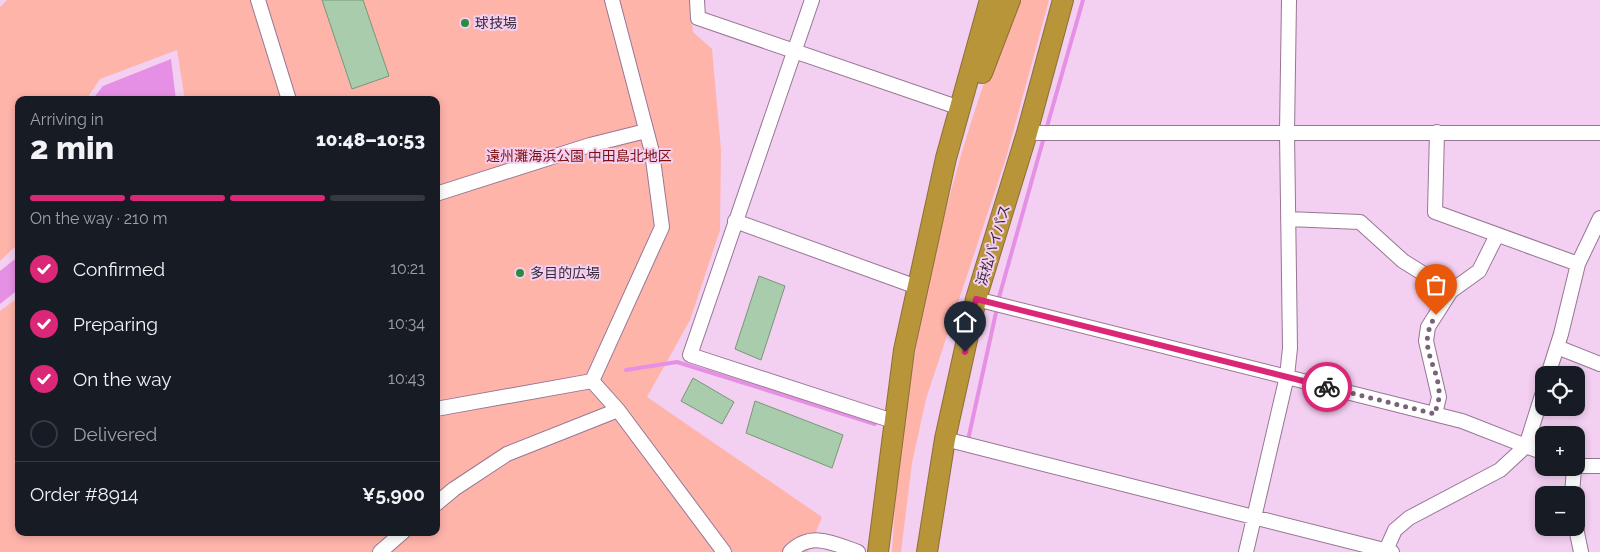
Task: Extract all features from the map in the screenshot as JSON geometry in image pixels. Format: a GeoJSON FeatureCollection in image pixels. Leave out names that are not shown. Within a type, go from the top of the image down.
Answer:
{"type":"FeatureCollection","features":[{"type":"Feature","properties":{"kind":"highway"},"geometry":{"type":"LineString","coordinates":[[878,552],[893,421],[904,350],[946,158],[990,0]]}},
{"type":"Feature","properties":{"kind":"highway"},"geometry":{"type":"LineString","coordinates":[[946,158],[970,104],[1010,0]]}},
{"type":"Feature","properties":{"kind":"highway","name":"浜松バイパス"},"geometry":{"type":"LineString","coordinates":[[927,552],[945,439],[1031,133],[1063,0]]}},
{"type":"Feature","properties":{"kind":"street"},"geometry":{"type":"LineString","coordinates":[[258,0],[288,96]]}},
{"type":"Feature","properties":{"kind":"street"},"geometry":{"type":"LineString","coordinates":[[592,381],[662,227],[652,152],[612,0]]}},
{"type":"Feature","properties":{"kind":"street"},"geometry":{"type":"LineString","coordinates":[[697,0],[698,18],[960,108]]}},
{"type":"Feature","properties":{"kind":"street"},"geometry":{"type":"LineString","coordinates":[[812,0],[690,355],[893,421]]}},
{"type":"Feature","properties":{"kind":"street"},"geometry":{"type":"LineString","coordinates":[[1246,552],[1256,518],[1287,376],[1290,348],[1287,132],[1289,0]]}},
{"type":"Feature","properties":{"kind":"street"},"geometry":{"type":"LineString","coordinates":[[440,193],[590,145],[646,131]]}},
{"type":"Feature","properties":{"kind":"street"},"geometry":{"type":"LineString","coordinates":[[1437,132],[1435,212],[1578,264]]}},
{"type":"Feature","properties":{"kind":"street"},"geometry":{"type":"LineString","coordinates":[[1031,133],[1600,133]]}},
{"type":"Feature","properties":{"kind":"street"},"geometry":{"type":"LineString","coordinates":[[1551,366],[1578,264],[1600,218]]}},
{"type":"Feature","properties":{"kind":"street"},"geometry":{"type":"LineString","coordinates":[[1288,219],[1360,222],[1403,261],[1451,291]]}},
{"type":"Feature","properties":{"kind":"street"},"geometry":{"type":"LineString","coordinates":[[735,220],[917,287]]}},
{"type":"Feature","properties":{"kind":"street"},"geometry":{"type":"LineString","coordinates":[[1435,414],[1439,397],[1426,341],[1428,327],[1451,291],[1480,271],[1497,235]]}},
{"type":"Feature","properties":{"kind":"street"},"geometry":{"type":"LineString","coordinates":[[983,301],[1462,421],[1535,450]]}},
{"type":"Feature","properties":{"kind":"street"},"geometry":{"type":"LineString","coordinates":[[1557,347],[1600,364]]}},
{"type":"Feature","properties":{"kind":"street"},"geometry":{"type":"LineString","coordinates":[[440,407],[592,381]]}},
{"type":"Feature","properties":{"kind":"street"},"geometry":{"type":"LineString","coordinates":[[592,381],[618,410],[724,552]]}},
{"type":"Feature","properties":{"kind":"street"},"geometry":{"type":"LineString","coordinates":[[440,501],[454,489],[507,454],[618,410]]}},
{"type":"Feature","properties":{"kind":"street"},"geometry":{"type":"LineString","coordinates":[[945,439],[1389,551],[1395,530],[1408,518],[1500,470],[1526,446],[1535,416]]}},
{"type":"Feature","properties":{"kind":"street"},"geometry":{"type":"LineString","coordinates":[[1585,467],[1600,466]]}},
{"type":"Feature","properties":{"kind":"street"},"geometry":{"type":"LineString","coordinates":[[380,552],[398,536]]}},
{"type":"Feature","properties":{"kind":"street"},"geometry":{"type":"LineString","coordinates":[[1578,536],[1581,552]]}},
{"type":"Feature","properties":{"kind":"street"},"geometry":{"type":"LineString","coordinates":[[790,552],[798,544],[808,539],[835,544],[858,552]]}},
{"type":"Feature","properties":{"kind":"green space","name":"遠州灘海浜公園 中田島北地区"},"geometry":{"type":"Polygon","coordinates":[[[7,0],[690,0],[693,32],[712,49],[721,150],[720,230],[690,320],[647,397],[822,517],[808,552],[0,552],[0,311],[15,300],[15,536],[440,536],[440,96],[184,96],[177,50],[100,79],[89,96],[15,96],[15,247],[0,261],[0,7],[7,0]]]}},
{"type":"Feature","properties":{"kind":"green space"},"geometry":{"type":"Polygon","coordinates":[[[1016,0],[1049,0],[1006,158],[926,399],[912,463],[901,552],[892,552],[900,454],[908,396],[929,280],[958,166],[975,110],[1016,0]]]}},
{"type":"Feature","properties":{"kind":"shaded area"},"geometry":{"type":"Polygon","coordinates":[[[171,59],[176,96],[95,96],[103,86],[171,59]]]}},
{"type":"Feature","properties":{"kind":"shaded area"},"geometry":{"type":"Polygon","coordinates":[[[15,259],[15,292],[0,304],[0,271],[15,259]]]}},
{"type":"Feature","properties":{"kind":"building"},"geometry":{"type":"Polygon","coordinates":[[[322,0],[363,0],[389,76],[352,89],[322,0]]]}},
{"type":"Feature","properties":{"kind":"building"},"geometry":{"type":"Polygon","coordinates":[[[759,276],[785,286],[761,360],[735,349],[759,276]]]}},
{"type":"Feature","properties":{"kind":"building"},"geometry":{"type":"Polygon","coordinates":[[[693,378],[734,402],[722,424],[681,401],[693,378]]]}},
{"type":"Feature","properties":{"kind":"building"},"geometry":{"type":"Polygon","coordinates":[[[755,401],[843,435],[832,468],[746,433],[755,401]]]}},
{"type":"Feature","properties":{"kind":"waterway"},"geometry":{"type":"LineString","coordinates":[[1046,130],[1083,0]]}},
{"type":"Feature","properties":{"kind":"waterway"},"geometry":{"type":"LineString","coordinates":[[998,301],[1044,137]]}},
{"type":"Feature","properties":{"kind":"waterway"},"geometry":{"type":"LineString","coordinates":[[968,440],[997,308]]}},
{"type":"Feature","properties":{"kind":"waterway"},"geometry":{"type":"LineString","coordinates":[[626,370],[677,362],[875,424]]}},
{"type":"Feature","properties":{"kind":"way so far"},"geometry":{"type":"LineString","coordinates":[[1327,387],[1435,414],[1439,397],[1426,341],[1428,327],[1436,315]]}},
{"type":"Feature","properties":{"kind":"place","name":"球技場"},"geometry":{"type":"Point","coordinates":[465,23]}},
{"type":"Feature","properties":{"kind":"place","name":"多目的広場"},"geometry":{"type":"Point","coordinates":[520,273]}},
{"type":"Feature","properties":{"kind":"route"},"geometry":{"type":"LineString","coordinates":[[965,352],[976,299],[1327,387]]}}]}
